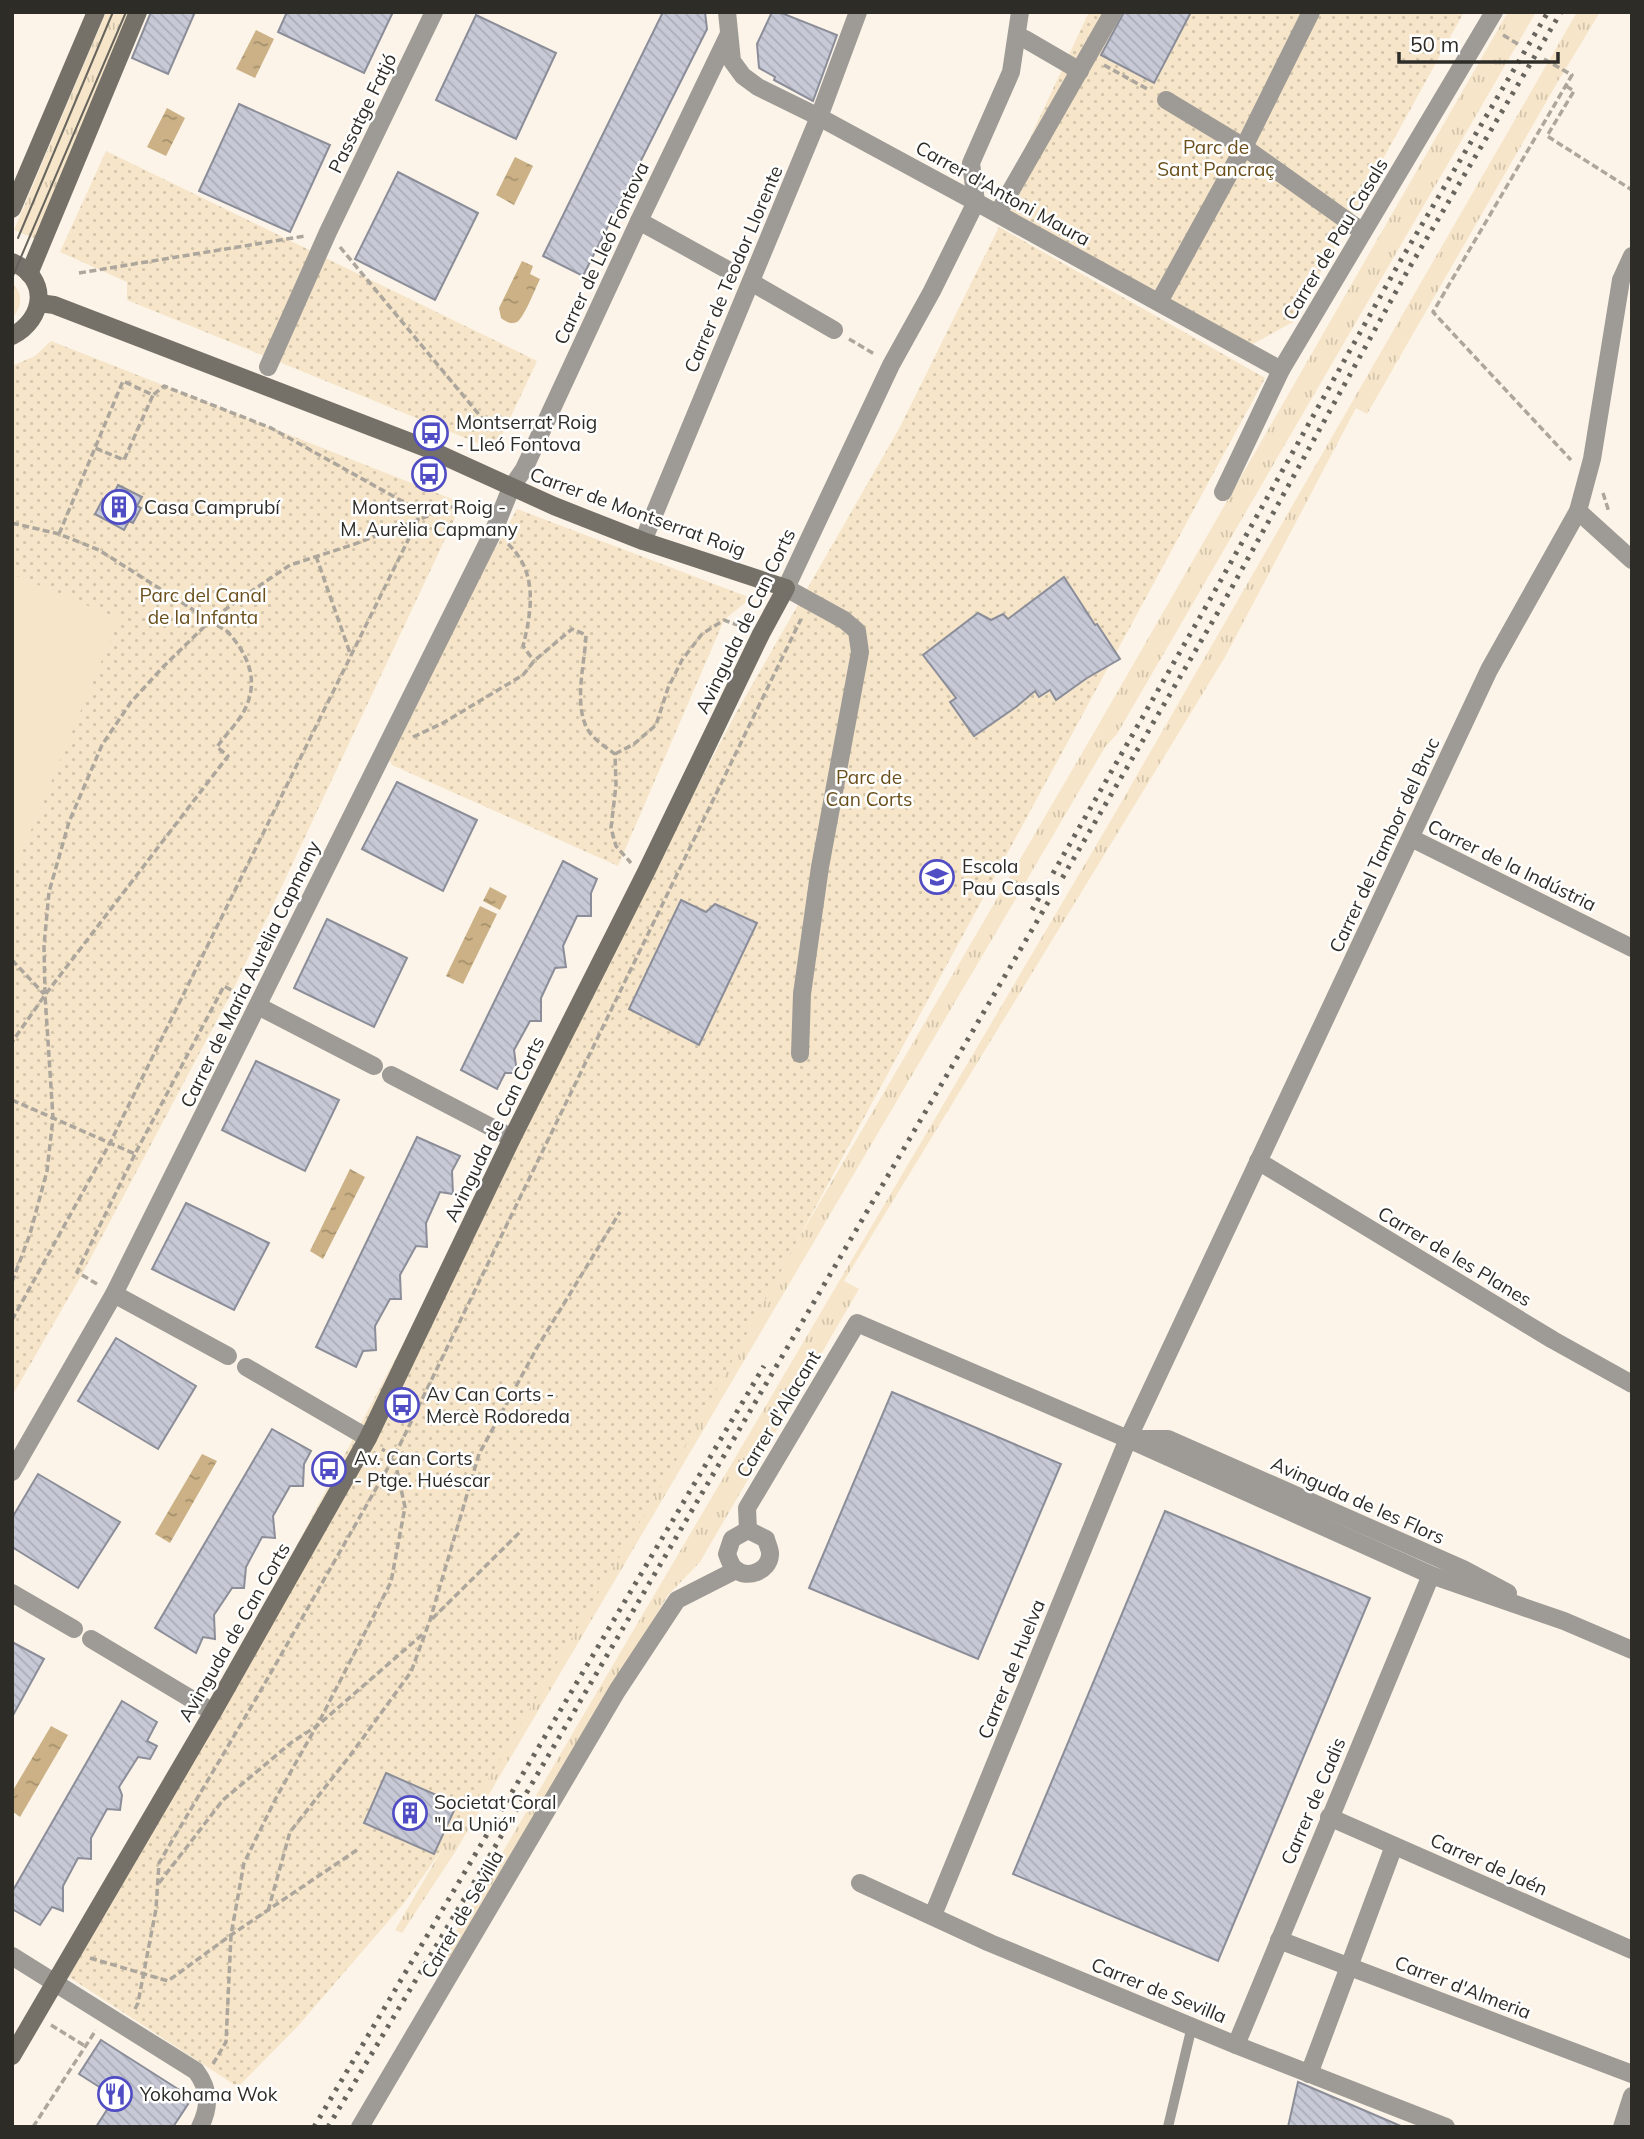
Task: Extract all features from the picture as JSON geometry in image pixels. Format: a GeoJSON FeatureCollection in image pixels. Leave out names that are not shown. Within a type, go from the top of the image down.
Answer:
{"type":"FeatureCollection","features":[{"type":"Feature","properties":{"kind":"street"},"geometry":{"type":"LineString","coordinates":[[12,209],[96,12]]}},
{"type":"Feature","properties":{"kind":"street"},"geometry":{"type":"LineString","coordinates":[[29,274],[138,12]]}},
{"type":"Feature","properties":{"kind":"street","name":"Passatge Fatjó"},"geometry":{"type":"LineString","coordinates":[[268,367],[328,232],[434,12]]}},
{"type":"Feature","properties":{"kind":"street"},"geometry":{"type":"LineString","coordinates":[[727,12],[728,36]]}},
{"type":"Feature","properties":{"kind":"street","name":"Carrer de Teodor Llorente"},"geometry":{"type":"LineString","coordinates":[[643,541],[819,117],[858,12]]}},
{"type":"Feature","properties":{"kind":"street"},"geometry":{"type":"LineString","coordinates":[[976,202],[971,163],[1011,72],[1020,12]]}},
{"type":"Feature","properties":{"kind":"street"},"geometry":{"type":"LineString","coordinates":[[1002,206],[1114,12]]}},
{"type":"Feature","properties":{"kind":"street"},"geometry":{"type":"LineString","coordinates":[[1159,302],[1244,147],[1311,12]]}},
{"type":"Feature","properties":{"kind":"street","name":"Carrer de Pau Casals"},"geometry":{"type":"LineString","coordinates":[[1223,492],[1281,370],[1494,12]]}},
{"type":"Feature","properties":{"kind":"street","name":"Carrer d'Antoni Maura"},"geometry":{"type":"LineString","coordinates":[[728,36],[732,61],[743,76],[758,87],[819,117],[1281,370]]}},
{"type":"Feature","properties":{"kind":"street","name":"Carrer de Lleó Fontova"},"geometry":{"type":"LineString","coordinates":[[511,488],[524,468],[728,36]]}},
{"type":"Feature","properties":{"kind":"street"},"geometry":{"type":"LineString","coordinates":[[1025,39],[1084,64]]}},
{"type":"Feature","properties":{"kind":"street"},"geometry":{"type":"LineString","coordinates":[[1166,100],[1244,147],[1356,226]]}},
{"type":"Feature","properties":{"kind":"street","name":"Avinguda de Can Corts"},"geometry":{"type":"LineString","coordinates":[[12,2056],[213,1712],[368,1438],[512,1138],[786,588],[891,365],[932,291],[976,202]]}},
{"type":"Feature","properties":{"kind":"street"},"geometry":{"type":"LineString","coordinates":[[639,221],[726,269]]}},
{"type":"Feature","properties":{"kind":"street","name":"Carrer del Tambor del Bruc"},"geometry":{"type":"LineString","coordinates":[[1128,1439],[1489,670],[1578,511],[1592,459],[1621,280],[1632,256]]}},
{"type":"Feature","properties":{"kind":"street"},"geometry":{"type":"LineString","coordinates":[[12,262],[29,274],[36,285],[39,303],[33,321],[12,337]]}},
{"type":"Feature","properties":{"kind":"street"},"geometry":{"type":"LineString","coordinates":[[751,282],[834,330]]}},
{"type":"Feature","properties":{"kind":"street","name":"Carrer de Montserrat Roig"},"geometry":{"type":"LineString","coordinates":[[39,303],[54,305],[426,448],[511,488],[643,541],[786,588],[845,620],[857,631],[860,652],[820,867],[802,994],[800,1054]]}},
{"type":"Feature","properties":{"kind":"street","name":"Carrer de Maria Aurèlia Capmany"},"geometry":{"type":"LineString","coordinates":[[12,1472],[114,1294],[494,530],[511,488]]}},
{"type":"Feature","properties":{"kind":"street"},"geometry":{"type":"LineString","coordinates":[[1578,511],[1632,560]]}},
{"type":"Feature","properties":{"kind":"street","name":"Carrer de la Indústria"},"geometry":{"type":"LineString","coordinates":[[1411,838],[1632,948]]}},
{"type":"Feature","properties":{"kind":"street"},"geometry":{"type":"LineString","coordinates":[[258,1006],[374,1066]]}},
{"type":"Feature","properties":{"kind":"street"},"geometry":{"type":"LineString","coordinates":[[391,1075],[512,1138]]}},
{"type":"Feature","properties":{"kind":"street","name":"Carrer de les Planes"},"geometry":{"type":"LineString","coordinates":[[1258,1161],[1553,1340],[1632,1384]]}},
{"type":"Feature","properties":{"kind":"street"},"geometry":{"type":"LineString","coordinates":[[114,1294],[228,1356]]}},
{"type":"Feature","properties":{"kind":"street","name":"Avinguda de les Flors"},"geometry":{"type":"LineString","coordinates":[[857,1323],[1128,1439],[1431,1575],[1564,1621],[1632,1650]]}},
{"type":"Feature","properties":{"kind":"street","name":"Carrer d'Alacant"},"geometry":{"type":"LineString","coordinates":[[748,1531],[747,1508],[857,1323]]}},
{"type":"Feature","properties":{"kind":"street"},"geometry":{"type":"LineString","coordinates":[[246,1367],[368,1438]]}},
{"type":"Feature","properties":{"kind":"street","name":"Avinguda de les Flors"},"geometry":{"type":"LineString","coordinates":[[1128,1439],[1168,1440],[1463,1569],[1564,1621]]}},
{"type":"Feature","properties":{"kind":"street","name":"Carrer de Huelva"},"geometry":{"type":"LineString","coordinates":[[933,1915],[1128,1439]]}},
{"type":"Feature","properties":{"kind":"street"},"geometry":{"type":"LineString","coordinates":[[748,1531],[766,1539],[771,1555],[766,1566],[755,1574],[743,1574],[736,1570],[727,1554],[732,1538],[748,1531]]}},
{"type":"Feature","properties":{"kind":"street","name":"Carrer de Sevilla"},"geometry":{"type":"LineString","coordinates":[[360,2127],[617,1691],[677,1600],[736,1570]]}},
{"type":"Feature","properties":{"kind":"street","name":"Carrer de Cadis"},"geometry":{"type":"LineString","coordinates":[[1236,2045],[1431,1575]]}},
{"type":"Feature","properties":{"kind":"street"},"geometry":{"type":"LineString","coordinates":[[12,1593],[74,1629]]}},
{"type":"Feature","properties":{"kind":"street"},"geometry":{"type":"LineString","coordinates":[[91,1639],[213,1712]]}},
{"type":"Feature","properties":{"kind":"street","name":"Carrer de Jaén"},"geometry":{"type":"LineString","coordinates":[[1329,1817],[1632,1950]]}},
{"type":"Feature","properties":{"kind":"street"},"geometry":{"type":"LineString","coordinates":[[1309,2074],[1394,1846]]}},
{"type":"Feature","properties":{"kind":"street","name":"Carrer de Sevilla"},"geometry":{"type":"LineString","coordinates":[[860,1883],[990,1943],[1236,2045],[1446,2127]]}},
{"type":"Feature","properties":{"kind":"street","name":"Carrer d'Almeria"},"geometry":{"type":"LineString","coordinates":[[1279,1940],[1632,2074]]}},
{"type":"Feature","properties":{"kind":"street"},"geometry":{"type":"LineString","coordinates":[[12,1956],[196,2071],[204,2081],[208,2095],[208,2106],[200,2127]]}},
{"type":"Feature","properties":{"kind":"street"},"geometry":{"type":"LineString","coordinates":[[1622,2127],[1632,2096]]}},
{"type":"Feature","properties":{"kind":"lane"},"geometry":{"type":"LineString","coordinates":[[1168,2127],[1192,2026]]}},
{"type":"Feature","properties":{"kind":"path"},"geometry":{"type":"LineString","coordinates":[[1544,59],[1572,75],[1433,312],[1605,495],[1610,513]]}},
{"type":"Feature","properties":{"kind":"path"},"geometry":{"type":"LineString","coordinates":[[1084,64],[1166,100]]}},
{"type":"Feature","properties":{"kind":"path"},"geometry":{"type":"LineString","coordinates":[[1566,86],[1574,91],[1547,136],[1632,190]]}},
{"type":"Feature","properties":{"kind":"path"},"geometry":{"type":"LineString","coordinates":[[834,330],[880,358]]}},
{"type":"Feature","properties":{"kind":"path"},"geometry":{"type":"LineString","coordinates":[[59,534],[123,381],[153,395]]}},
{"type":"Feature","properties":{"kind":"path"},"geometry":{"type":"LineString","coordinates":[[12,1320],[110,1143],[418,520],[418,510],[271,428],[163,386],[153,395],[124,460],[95,448]]}},
{"type":"Feature","properties":{"kind":"path"},"geometry":{"type":"LineString","coordinates":[[12,1282],[30,1234],[47,1171],[53,1118],[44,946],[49,892],[69,822],[102,745],[131,702],[210,621],[290,565],[462,503]]}},
{"type":"Feature","properties":{"kind":"path"},"geometry":{"type":"LineString","coordinates":[[12,523],[59,534],[99,550],[228,632],[244,651],[253,682],[246,707],[217,747],[228,756],[12,1042]]}},
{"type":"Feature","properties":{"kind":"path"},"geometry":{"type":"LineString","coordinates":[[494,530],[519,554],[531,587],[523,646],[534,662]]}},
{"type":"Feature","properties":{"kind":"path"},"geometry":{"type":"LineString","coordinates":[[316,556],[351,656]]}},
{"type":"Feature","properties":{"kind":"path"},"geometry":{"type":"LineString","coordinates":[[134,2011],[145,1973],[156,1909],[159,1863],[257,1698],[394,1457],[805,611]]}},
{"type":"Feature","properties":{"kind":"path"},"geometry":{"type":"LineString","coordinates":[[615,754],[634,744],[656,725],[668,688],[682,660],[702,634],[724,620],[748,629]]}},
{"type":"Feature","properties":{"kind":"path"},"geometry":{"type":"LineString","coordinates":[[385,749],[443,723],[523,675],[572,629],[586,635],[581,715],[590,733],[615,754],[616,785],[611,828],[616,846],[631,862],[646,872]]}},
{"type":"Feature","properties":{"kind":"path"},"geometry":{"type":"LineString","coordinates":[[12,960],[45,995]]}},
{"type":"Feature","properties":{"kind":"path"},"geometry":{"type":"LineString","coordinates":[[114,1294],[77,1272],[135,1154],[223,986],[258,1006]]}},
{"type":"Feature","properties":{"kind":"path"},"geometry":{"type":"LineString","coordinates":[[12,1100],[135,1154]]}},
{"type":"Feature","properties":{"kind":"path"},"geometry":{"type":"LineString","coordinates":[[268,1911],[290,1832],[349,1757],[411,1671],[430,1620],[479,1454],[538,1346],[620,1213]]}},
{"type":"Feature","properties":{"kind":"path"},"geometry":{"type":"LineString","coordinates":[[204,2081],[226,2042],[231,1935],[244,1863],[391,1582],[405,1507],[394,1457]]}},
{"type":"Feature","properties":{"kind":"path"},"geometry":{"type":"LineString","coordinates":[[430,1620],[520,1532]]}},
{"type":"Feature","properties":{"kind":"path"},"geometry":{"type":"LineString","coordinates":[[157,1885],[223,1800],[292,1742],[317,1726],[425,1632]]}},
{"type":"Feature","properties":{"kind":"path"},"geometry":{"type":"LineString","coordinates":[[71,1953],[168,1981],[357,1850]]}},
{"type":"Feature","properties":{"kind":"path"},"geometry":{"type":"LineString","coordinates":[[36,2015],[85,2046]]}},
{"type":"Feature","properties":{"kind":"path"},"geometry":{"type":"LineString","coordinates":[[33,2127],[95,2029],[106,2036]]}},
{"type":"Feature","properties":{"kind":"green space"},"geometry":{"type":"Polygon","coordinates":[[[106,12],[133,12],[38,240],[14,230],[106,12]]]}},
{"type":"Feature","properties":{"kind":"green space","name":"Parc de Sant Pancraç"},"geometry":{"type":"Polygon","coordinates":[[[1089,12],[1464,12],[1293,322],[1249,346],[998,206],[1089,12]]]}},
{"type":"Feature","properties":{"kind":"green space"},"geometry":{"type":"Polygon","coordinates":[[[1508,12],[1536,12],[1117,734],[1105,747],[455,1852],[402,1933],[395,1930],[1099,724],[1508,12]]]}},
{"type":"Feature","properties":{"kind":"green space"},"geometry":{"type":"Polygon","coordinates":[[[1577,12],[1600,12],[1367,414],[1356,408],[1225,657],[844,1281],[859,1289],[700,1562],[668,1595],[450,1962],[442,1955],[1114,815],[1577,12]]]}},
{"type":"Feature","properties":{"kind":"green space"},"geometry":{"type":"Polygon","coordinates":[[[106,151],[537,361],[495,450],[127,300],[127,282],[60,252],[106,151]]]}},
{"type":"Feature","properties":{"kind":"green space","name":"Parc de Can Corts"},"geometry":{"type":"Polygon","coordinates":[[[999,227],[1265,378],[699,1422],[472,1807],[404,1903],[297,2027],[238,2087],[69,1977],[736,713],[900,427],[999,227]]]}},
{"type":"Feature","properties":{"kind":"green space"},"geometry":{"type":"Polygon","coordinates":[[[12,282],[20,300],[12,318],[12,282]]]}},
{"type":"Feature","properties":{"kind":"green space","name":"Parc del Canal de la Infanta"},"geometry":{"type":"Polygon","coordinates":[[[51,341],[462,503],[233,990],[81,1276],[12,1396],[12,366],[35,356],[51,341]]]}},
{"type":"Feature","properties":{"kind":"green space"},"geometry":{"type":"Polygon","coordinates":[[[517,509],[751,598],[724,620],[618,866],[392,765],[385,749],[517,509]]]}},
{"type":"Feature","properties":{"kind":"green space"},"geometry":{"type":"Polygon","coordinates":[[[12,574],[119,619],[12,876],[12,574]]]}},
{"type":"Feature","properties":{"kind":"water"},"geometry":{"type":"Polygon","coordinates":[[[256,30],[274,39],[255,78],[236,69],[256,30]]]}},
{"type":"Feature","properties":{"kind":"water"},"geometry":{"type":"Polygon","coordinates":[[[167,108],[185,118],[166,156],[147,147],[167,108]]]}},
{"type":"Feature","properties":{"kind":"water"},"geometry":{"type":"Polygon","coordinates":[[[515,157],[533,166],[514,205],[496,195],[515,157]]]}},
{"type":"Feature","properties":{"kind":"water"},"geometry":{"type":"Polygon","coordinates":[[[522,261],[533,266],[530,274],[540,279],[523,315],[517,322],[510,323],[501,318],[499,308],[522,261]]]}},
{"type":"Feature","properties":{"kind":"water"},"geometry":{"type":"Polygon","coordinates":[[[490,887],[507,896],[500,910],[483,901],[490,887]]]}},
{"type":"Feature","properties":{"kind":"water"},"geometry":{"type":"Polygon","coordinates":[[[480,906],[497,914],[463,984],[446,976],[480,906]]]}},
{"type":"Feature","properties":{"kind":"water"},"geometry":{"type":"Polygon","coordinates":[[[350,1169],[365,1177],[323,1259],[310,1251],[350,1169]]]}},
{"type":"Feature","properties":{"kind":"water"},"geometry":{"type":"Polygon","coordinates":[[[202,1454],[217,1461],[170,1543],[155,1534],[202,1454]]]}},
{"type":"Feature","properties":{"kind":"water"},"geometry":{"type":"Polygon","coordinates":[[[51,1726],[68,1735],[20,1817],[12,1811],[12,1792],[51,1726]]]}},
{"type":"Feature","properties":{"kind":"building"},"geometry":{"type":"Polygon","coordinates":[[[151,12],[195,12],[168,74],[132,58],[151,12]]]}},
{"type":"Feature","properties":{"kind":"building"},"geometry":{"type":"Polygon","coordinates":[[[287,12],[393,12],[364,73],[278,32],[287,12]]]}},
{"type":"Feature","properties":{"kind":"building"},"geometry":{"type":"Polygon","coordinates":[[[663,12],[705,12],[707,29],[583,276],[543,256],[663,12]]]}},
{"type":"Feature","properties":{"kind":"building"},"geometry":{"type":"Polygon","coordinates":[[[772,12],[779,12],[837,35],[813,101],[774,80],[775,77],[759,68],[757,44],[772,12]]]}},
{"type":"Feature","properties":{"kind":"building"},"geometry":{"type":"Polygon","coordinates":[[[1124,12],[1191,12],[1154,83],[1101,55],[1124,12]]]}},
{"type":"Feature","properties":{"kind":"building"},"geometry":{"type":"Polygon","coordinates":[[[476,15],[556,53],[516,139],[436,100],[476,15]]]}},
{"type":"Feature","properties":{"kind":"building"},"geometry":{"type":"Polygon","coordinates":[[[239,104],[330,145],[290,232],[199,191],[239,104]]]}},
{"type":"Feature","properties":{"kind":"building"},"geometry":{"type":"Polygon","coordinates":[[[398,172],[478,213],[435,300],[355,259],[398,172]]]}},
{"type":"Feature","properties":{"kind":"building","name":"Casa Camprubí"},"geometry":{"type":"Polygon","coordinates":[[[118,485],[142,497],[137,506],[141,508],[133,523],[129,521],[124,530],[95,514],[103,499],[109,503],[118,485]]]}},
{"type":"Feature","properties":{"kind":"building"},"geometry":{"type":"Polygon","coordinates":[[[1064,577],[1120,659],[1056,700],[1050,690],[1039,697],[1035,691],[974,736],[950,702],[956,698],[923,655],[978,613],[991,620],[1003,614],[1008,619],[1064,577]]]}},
{"type":"Feature","properties":{"kind":"building"},"geometry":{"type":"Polygon","coordinates":[[[397,782],[477,820],[443,891],[362,849],[397,782]]]}},
{"type":"Feature","properties":{"kind":"building"},"geometry":{"type":"Polygon","coordinates":[[[563,861],[597,879],[591,893],[591,916],[577,916],[563,946],[566,967],[555,968],[541,998],[541,1021],[530,1021],[514,1050],[517,1073],[505,1073],[497,1089],[461,1070],[563,861]]]}},
{"type":"Feature","properties":{"kind":"building"},"geometry":{"type":"Polygon","coordinates":[[[681,900],[706,912],[715,904],[757,923],[699,1045],[629,1009],[681,900]]]}},
{"type":"Feature","properties":{"kind":"building"},"geometry":{"type":"Polygon","coordinates":[[[327,919],[407,958],[374,1027],[294,988],[327,919]]]}},
{"type":"Feature","properties":{"kind":"building"},"geometry":{"type":"Polygon","coordinates":[[[256,1061],[339,1100],[305,1171],[222,1130],[256,1061]]]}},
{"type":"Feature","properties":{"kind":"building"},"geometry":{"type":"Polygon","coordinates":[[[417,1137],[460,1156],[452,1171],[453,1194],[440,1192],[426,1223],[427,1247],[416,1246],[400,1275],[401,1299],[390,1299],[375,1326],[376,1350],[363,1351],[356,1367],[316,1347],[417,1137]]]}},
{"type":"Feature","properties":{"kind":"building"},"geometry":{"type":"Polygon","coordinates":[[[186,1203],[269,1243],[234,1310],[152,1269],[186,1203]]]}},
{"type":"Feature","properties":{"kind":"building"},"geometry":{"type":"Polygon","coordinates":[[[116,1338],[196,1386],[158,1449],[78,1401],[116,1338]]]}},
{"type":"Feature","properties":{"kind":"building"},"geometry":{"type":"Polygon","coordinates":[[[892,1392],[1061,1464],[978,1659],[809,1588],[892,1392]]]}},
{"type":"Feature","properties":{"kind":"building"},"geometry":{"type":"Polygon","coordinates":[[[272,1429],[311,1451],[304,1464],[303,1486],[290,1486],[273,1516],[275,1538],[262,1537],[246,1567],[244,1588],[232,1588],[214,1615],[215,1639],[203,1637],[196,1653],[155,1628],[272,1429]]]}},
{"type":"Feature","properties":{"kind":"building"},"geometry":{"type":"Polygon","coordinates":[[[38,1474],[120,1522],[78,1588],[12,1547],[12,1518],[38,1474]]]}},
{"type":"Feature","properties":{"kind":"building"},"geometry":{"type":"Polygon","coordinates":[[[1165,1511],[1370,1598],[1218,1961],[1013,1874],[1165,1511]]]}},
{"type":"Feature","properties":{"kind":"building"},"geometry":{"type":"Polygon","coordinates":[[[12,1642],[44,1659],[12,1717],[12,1642]]]}},
{"type":"Feature","properties":{"kind":"building"},"geometry":{"type":"Polygon","coordinates":[[[122,1701],[157,1722],[147,1741],[157,1746],[150,1759],[138,1757],[119,1787],[122,1795],[120,1810],[107,1809],[91,1838],[91,1859],[78,1858],[63,1886],[63,1911],[52,1907],[40,1925],[12,1909],[12,1892],[122,1701]]]}},
{"type":"Feature","properties":{"kind":"building","name":"Societat Coral \"La Unió\""},"geometry":{"type":"Polygon","coordinates":[[[386,1773],[457,1804],[434,1854],[364,1823],[386,1773]]]}},
{"type":"Feature","properties":{"kind":"building"},"geometry":{"type":"Polygon","coordinates":[[[101,2040],[192,2098],[173,2127],[96,2127],[115,2097],[79,2074],[101,2040]]]}},
{"type":"Feature","properties":{"kind":"building"},"geometry":{"type":"Polygon","coordinates":[[[1298,2082],[1403,2127],[1288,2127],[1298,2082]]]}},
{"type":"Feature","properties":{"kind":"tram line"},"geometry":{"type":"LineString","coordinates":[[18,238],[113,12]]}},
{"type":"Feature","properties":{"kind":"tram line"},"geometry":{"type":"LineString","coordinates":[[12,278],[126,12]]}},
{"type":"Feature","properties":{"kind":"railway"},"geometry":{"type":"LineString","coordinates":[[1032,910],[1398,265],[1548,12]]}},
{"type":"Feature","properties":{"kind":"railway"},"geometry":{"type":"LineString","coordinates":[[328,2127],[1221,607],[1408,270],[1561,12]]}},
{"type":"Feature","properties":{"kind":"railway"},"geometry":{"type":"LineString","coordinates":[[314,2127],[764,1366]]}},
{"type":"Feature","properties":{"kind":"place","name":"Montserrat Roig - Lleó Fontova"},"geometry":{"type":"Point","coordinates":[431,433]}},
{"type":"Feature","properties":{"kind":"place","name":"Montserrat Roig - M. Aurèlia Capmany"},"geometry":{"type":"Point","coordinates":[429,474]}},
{"type":"Feature","properties":{"kind":"place","name":"Casa Camprubí"},"geometry":{"type":"Point","coordinates":[119,507]}},
{"type":"Feature","properties":{"kind":"place","name":"Escola Pau Casals"},"geometry":{"type":"Point","coordinates":[937,877]}},
{"type":"Feature","properties":{"kind":"place","name":"Av Can Corts - Mercè Rodoreda"},"geometry":{"type":"Point","coordinates":[402,1405]}},
{"type":"Feature","properties":{"kind":"place","name":"Av. Can Corts - Ptge. Huéscar"},"geometry":{"type":"Point","coordinates":[329,1469]}},
{"type":"Feature","properties":{"kind":"place","name":"Societat Coral \"La Unió\""},"geometry":{"type":"Point","coordinates":[410,1813]}},
{"type":"Feature","properties":{"kind":"place","name":"Yokohama Wok"},"geometry":{"type":"Point","coordinates":[115,2094]}}]}
